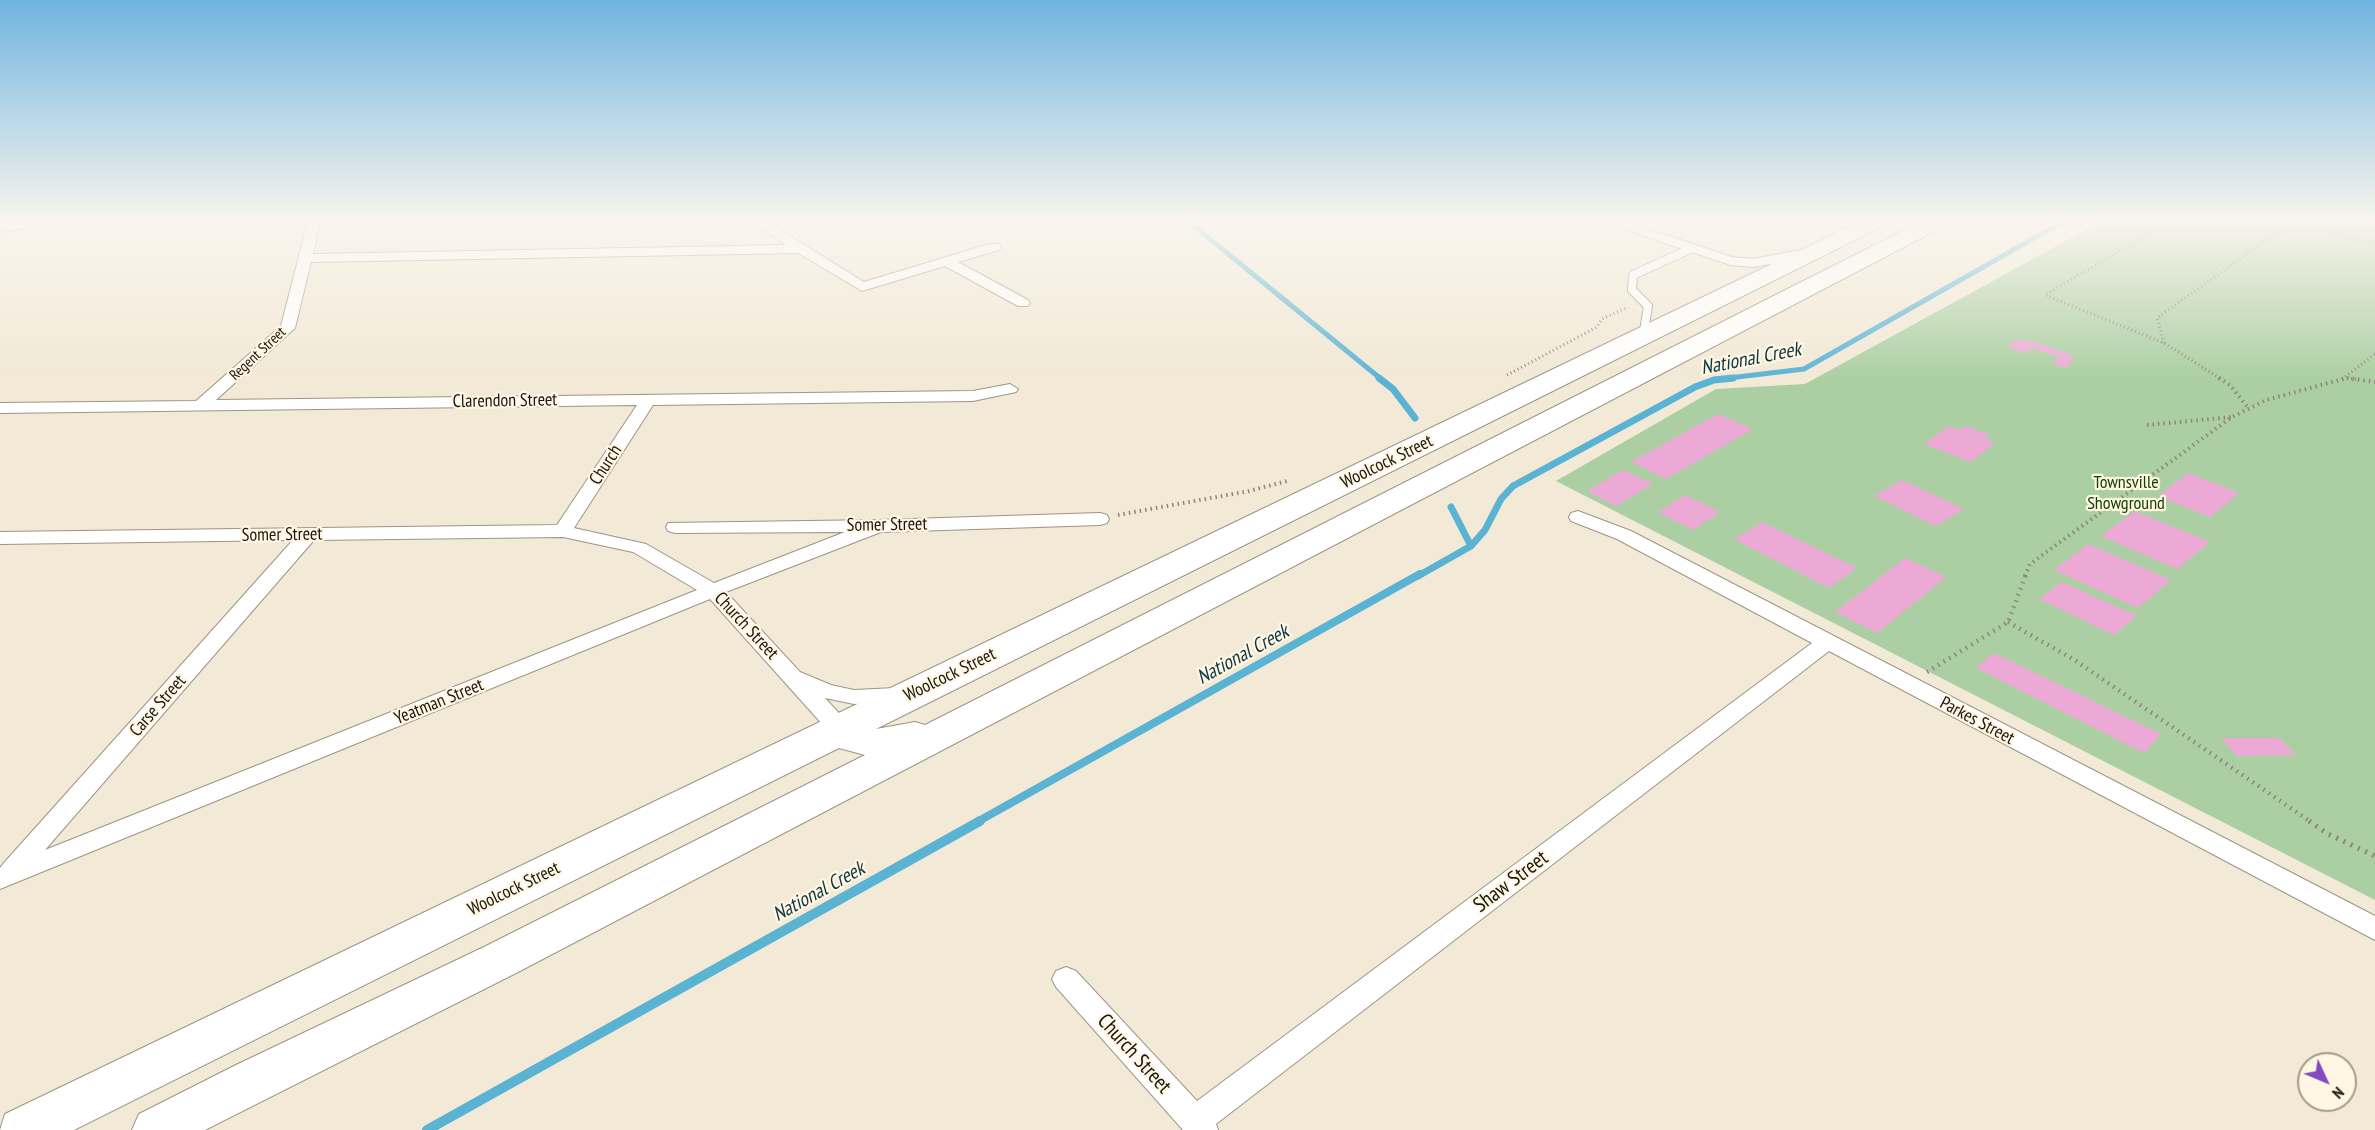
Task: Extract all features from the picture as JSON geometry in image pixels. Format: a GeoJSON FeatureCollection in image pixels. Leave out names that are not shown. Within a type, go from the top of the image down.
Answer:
{"type":"FeatureCollection","features":[{"type":"Feature","properties":{"kind":"main road","name":"Woolcock Street"},"geometry":{"type":"LineString","coordinates":[[23,1130],[1774,274]]}},
{"type":"Feature","properties":{"kind":"main road","name":"Woolcock Street"},"geometry":{"type":"LineString","coordinates":[[157,1130],[253,1080],[502,958],[1838,274]]}},
{"type":"Feature","properties":{"kind":"main road"},"geometry":{"type":"LineString","coordinates":[[840,729],[856,741],[872,744],[959,723]]}},
{"type":"Feature","properties":{"kind":"street","name":"Regent Street"},"geometry":{"type":"LineString","coordinates":[[201,405],[288,328],[303,274]]}},
{"type":"Feature","properties":{"kind":"street"},"geometry":{"type":"LineString","coordinates":[[840,274],[862,287],[905,274]]}},
{"type":"Feature","properties":{"kind":"street"},"geometry":{"type":"LineString","coordinates":[[969,274],[1023,303]]}},
{"type":"Feature","properties":{"kind":"street","name":"Clarendon Street"},"geometry":{"type":"LineString","coordinates":[[0,408],[974,396],[1010,389]]}},
{"type":"Feature","properties":{"kind":"street","name":"Church"},"geometry":{"type":"LineString","coordinates":[[563,531],[649,399]]}},
{"type":"Feature","properties":{"kind":"street","name":"Parkes Street"},"geometry":{"type":"LineString","coordinates":[[1578,517],[1624,535],[2375,929]]}},
{"type":"Feature","properties":{"kind":"street","name":"Somer Street"},"geometry":{"type":"LineString","coordinates":[[675,527],[879,525],[1100,519]]}},
{"type":"Feature","properties":{"kind":"street","name":"Yeatman Street"},"geometry":{"type":"LineString","coordinates":[[4,878],[879,525]]}},
{"type":"Feature","properties":{"kind":"street","name":"Somer Street"},"geometry":{"type":"LineString","coordinates":[[0,538],[563,531]]}},
{"type":"Feature","properties":{"kind":"street","name":"Church Street"},"geometry":{"type":"LineString","coordinates":[[563,531],[639,548],[714,591],[840,729]]}},
{"type":"Feature","properties":{"kind":"street","name":"Carse Street"},"geometry":{"type":"LineString","coordinates":[[4,878],[308,535]]}},
{"type":"Feature","properties":{"kind":"street","name":"Shaw Street"},"geometry":{"type":"LineString","coordinates":[[1199,1126],[1827,642]]}},
{"type":"Feature","properties":{"kind":"street"},"geometry":{"type":"LineString","coordinates":[[789,674],[825,691],[854,698],[919,690]]}},
{"type":"Feature","properties":{"kind":"street","name":"Church Street"},"geometry":{"type":"LineString","coordinates":[[1066,979],[1199,1126]]}},
{"type":"Feature","properties":{"kind":"lane"},"geometry":{"type":"LineString","coordinates":[[1636,274],[1633,275],[1632,290],[1648,306],[1643,338]]}},
{"type":"Feature","properties":{"kind":"path"},"geometry":{"type":"LineString","coordinates":[[2082,274],[2045,295],[2164,343],[2230,385],[2249,409]]}},
{"type":"Feature","properties":{"kind":"path"},"geometry":{"type":"LineString","coordinates":[[2164,343],[2157,318],[2220,274]]}},
{"type":"Feature","properties":{"kind":"path"},"geometry":{"type":"LineString","coordinates":[[1500,379],[1597,327],[1602,319],[1642,300]]}},
{"type":"Feature","properties":{"kind":"path"},"geometry":{"type":"LineString","coordinates":[[2347,378],[2375,354]]}},
{"type":"Feature","properties":{"kind":"path"},"geometry":{"type":"LineString","coordinates":[[1910,685],[1935,665],[2008,622],[2030,564],[2232,417],[2266,400],[2347,378],[2375,382]]}},
{"type":"Feature","properties":{"kind":"path"},"geometry":{"type":"LineString","coordinates":[[2147,425],[2232,417]]}},
{"type":"Feature","properties":{"kind":"path"},"geometry":{"type":"LineString","coordinates":[[1100,519],[1249,491],[1289,480]]}},
{"type":"Feature","properties":{"kind":"path"},"geometry":{"type":"LineString","coordinates":[[2008,622],[2076,661],[2328,834],[2375,856]]}},
{"type":"Feature","properties":{"kind":"green space","name":"Townsville Showground"},"geometry":{"type":"Polygon","coordinates":[[[2006,274],[2375,274],[2375,900],[1556,481],[1716,389],[1805,384],[2006,274]]]}},
{"type":"Feature","properties":{"kind":"building"},"geometry":{"type":"Polygon","coordinates":[[[2016,339],[2068,353],[2074,360],[2065,368],[2052,364],[2059,357],[2031,348],[2026,353],[2008,347],[2016,339]]]}},
{"type":"Feature","properties":{"kind":"building"},"geometry":{"type":"Polygon","coordinates":[[[1718,414],[1753,429],[1666,479],[1631,462],[1718,414]]]}},
{"type":"Feature","properties":{"kind":"building"},"geometry":{"type":"Polygon","coordinates":[[[1948,426],[1959,430],[1965,426],[1990,435],[1985,439],[1995,443],[1971,462],[1924,444],[1948,426]]]}},
{"type":"Feature","properties":{"kind":"building"},"geometry":{"type":"Polygon","coordinates":[[[1623,470],[1653,484],[1616,506],[1587,491],[1623,470]]]}},
{"type":"Feature","properties":{"kind":"building"},"geometry":{"type":"Polygon","coordinates":[[[2188,473],[2239,493],[2210,517],[2158,496],[2188,473]]]}},
{"type":"Feature","properties":{"kind":"building"},"geometry":{"type":"Polygon","coordinates":[[[1902,480],[1964,509],[1936,526],[1874,496],[1902,480]]]}},
{"type":"Feature","properties":{"kind":"building"},"geometry":{"type":"Polygon","coordinates":[[[1685,495],[1720,512],[1693,530],[1658,512],[1685,495]]]}},
{"type":"Feature","properties":{"kind":"building"},"geometry":{"type":"Polygon","coordinates":[[[2135,511],[2210,542],[2177,569],[2101,536],[2135,511]]]}},
{"type":"Feature","properties":{"kind":"building"},"geometry":{"type":"Polygon","coordinates":[[[1762,522],[1857,568],[1829,588],[1734,539],[1762,522]]]}},
{"type":"Feature","properties":{"kind":"building"},"geometry":{"type":"Polygon","coordinates":[[[2088,544],[2171,580],[2138,608],[2054,570],[2088,544]]]}},
{"type":"Feature","properties":{"kind":"building"},"geometry":{"type":"Polygon","coordinates":[[[1905,558],[1946,577],[1877,633],[1835,612],[1905,558]]]}},
{"type":"Feature","properties":{"kind":"building"},"geometry":{"type":"Polygon","coordinates":[[[2062,582],[2137,616],[2114,635],[2039,599],[2062,582]]]}},
{"type":"Feature","properties":{"kind":"building"},"geometry":{"type":"Polygon","coordinates":[[[1994,653],[2161,734],[2144,753],[1976,668],[1994,653]]]}},
{"type":"Feature","properties":{"kind":"building"},"geometry":{"type":"Polygon","coordinates":[[[2221,738],[2279,738],[2296,755],[2237,756],[2221,738]]]}},
{"type":"Feature","properties":{"kind":"waterway"},"geometry":{"type":"LineString","coordinates":[[1252,274],[1381,379]]}},
{"type":"Feature","properties":{"kind":"waterway","name":"National Creek"},"geometry":{"type":"LineString","coordinates":[[1720,379],[1804,369],[1971,274]]}},
{"type":"Feature","properties":{"kind":"waterway"},"geometry":{"type":"LineString","coordinates":[[1379,378],[1393,389],[1415,418]]}},
{"type":"Feature","properties":{"kind":"waterway","name":"National Creek"},"geometry":{"type":"LineString","coordinates":[[1471,546],[1485,530],[1501,499],[1513,486],[1695,387],[1714,380],[1733,378]]}},
{"type":"Feature","properties":{"kind":"waterway"},"geometry":{"type":"LineString","coordinates":[[1451,507],[1471,546]]}},
{"type":"Feature","properties":{"kind":"waterway","name":"National Creek"},"geometry":{"type":"LineString","coordinates":[[1418,576],[1471,546]]}},
{"type":"Feature","properties":{"kind":"waterway","name":"National Creek"},"geometry":{"type":"LineString","coordinates":[[977,822],[1420,574]]}},
{"type":"Feature","properties":{"kind":"waterway","name":"National Creek"},"geometry":{"type":"LineString","coordinates":[[427,1130],[980,821]]}}]}
